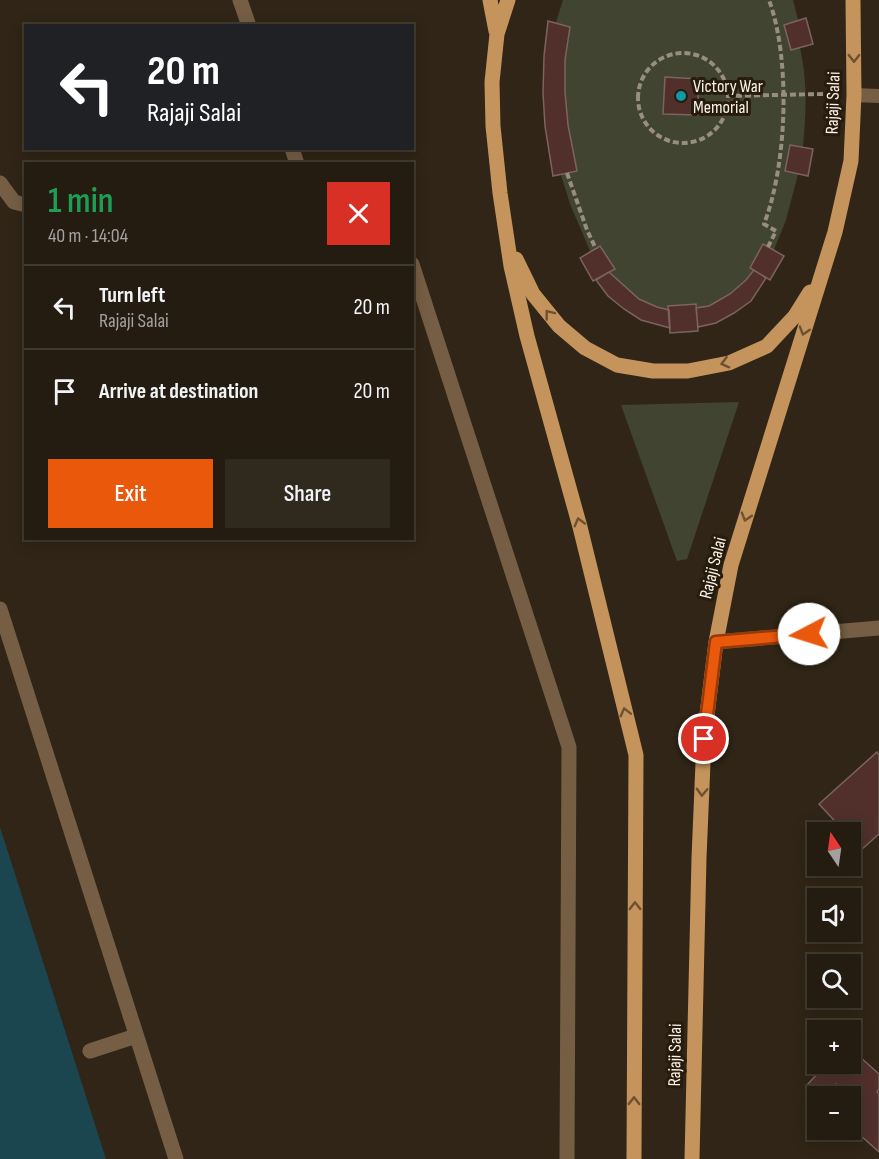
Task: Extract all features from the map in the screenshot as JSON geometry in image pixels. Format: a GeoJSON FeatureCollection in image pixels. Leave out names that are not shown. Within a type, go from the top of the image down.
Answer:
{"type":"FeatureCollection","features":[{"type":"Feature","properties":{"kind":"main road"},"geometry":{"type":"LineString","coordinates":[[490,0],[497,34]]}},
{"type":"Feature","properties":{"kind":"main road"},"geometry":{"type":"LineString","coordinates":[[508,0],[497,34],[492,82],[500,193],[511,266],[527,336],[580,527],[636,754],[634,1159]]}},
{"type":"Feature","properties":{"kind":"main road","name":"Rajaji Salai"},"geometry":{"type":"LineString","coordinates":[[692,1159],[699,858],[704,751],[716,642],[732,565],[835,232],[850,161],[854,95],[853,0]]}},
{"type":"Feature","properties":{"kind":"main road"},"geometry":{"type":"LineString","coordinates":[[508,244],[533,294],[559,326],[585,348],[617,365],[653,371],[688,371],[729,363],[767,346],[795,316],[823,268]]}},
{"type":"Feature","properties":{"kind":"street"},"geometry":{"type":"LineString","coordinates":[[240,0],[248,24]]}},
{"type":"Feature","properties":{"kind":"street"},"geometry":{"type":"LineString","coordinates":[[0,183],[14,202],[24,205]]}},
{"type":"Feature","properties":{"kind":"street"},"geometry":{"type":"LineString","coordinates":[[414,270],[569,747],[567,1159]]}},
{"type":"Feature","properties":{"kind":"street"},"geometry":{"type":"LineString","coordinates":[[0,609],[176,1159]]}},
{"type":"Feature","properties":{"kind":"street"},"geometry":{"type":"LineString","coordinates":[[716,642],[879,628]]}},
{"type":"Feature","properties":{"kind":"street"},"geometry":{"type":"LineString","coordinates":[[90,1050],[136,1035]]}},
{"type":"Feature","properties":{"kind":"lane"},"geometry":{"type":"LineString","coordinates":[[854,95],[879,96]]}},
{"type":"Feature","properties":{"kind":"path"},"geometry":{"type":"LineString","coordinates":[[768,247],[776,231],[764,224],[771,206],[777,176],[783,110],[782,57],[769,0]]}},
{"type":"Feature","properties":{"kind":"path"},"geometry":{"type":"LineString","coordinates":[[684,53],[699,56],[711,63],[721,74],[728,96],[725,116],[717,128],[706,137],[693,143],[664,140],[651,131],[642,119],[637,104],[638,88],[644,74],[654,63],[668,55],[684,53]]}},
{"type":"Feature","properties":{"kind":"path"},"geometry":{"type":"LineString","coordinates":[[728,96],[823,94]]}},
{"type":"Feature","properties":{"kind":"path"},"geometry":{"type":"LineString","coordinates":[[567,173],[583,221],[596,249]]}},
{"type":"Feature","properties":{"kind":"green space"},"geometry":{"type":"Polygon","coordinates":[[[563,0],[793,0],[798,20],[806,18],[813,44],[800,48],[806,98],[803,147],[813,149],[808,176],[798,174],[786,220],[774,250],[784,256],[770,280],[766,278],[746,304],[720,320],[698,327],[698,331],[670,333],[670,328],[628,312],[611,298],[596,280],[593,281],[580,258],[590,251],[570,204],[561,175],[553,176],[545,117],[544,80],[548,21],[556,22],[563,0]]]}},
{"type":"Feature","properties":{"kind":"green space"},"geometry":{"type":"Polygon","coordinates":[[[739,402],[687,559],[677,561],[621,405],[739,402]]]}},
{"type":"Feature","properties":{"kind":"water"},"geometry":{"type":"Polygon","coordinates":[[[0,827],[106,1159],[0,1159],[0,827]]]}},
{"type":"Feature","properties":{"kind":"building"},"geometry":{"type":"Polygon","coordinates":[[[806,18],[813,44],[791,50],[784,25],[806,18]]]}},
{"type":"Feature","properties":{"kind":"building"},"geometry":{"type":"Polygon","coordinates":[[[548,21],[570,27],[565,60],[565,92],[568,125],[577,171],[553,176],[545,126],[543,93],[548,21]]]}},
{"type":"Feature","properties":{"kind":"building","name":"Victory War Memorial"},"geometry":{"type":"Polygon","coordinates":[[[665,77],[699,79],[697,115],[663,114],[665,77]]]}},
{"type":"Feature","properties":{"kind":"building"},"geometry":{"type":"Polygon","coordinates":[[[790,145],[813,149],[808,176],[785,171],[790,145]]]}},
{"type":"Feature","properties":{"kind":"building"},"geometry":{"type":"Polygon","coordinates":[[[763,244],[784,256],[770,280],[750,268],[763,244]]]}},
{"type":"Feature","properties":{"kind":"building"},"geometry":{"type":"Polygon","coordinates":[[[600,246],[615,269],[593,281],[580,258],[600,246]]]}},
{"type":"Feature","properties":{"kind":"building"},"geometry":{"type":"Polygon","coordinates":[[[754,270],[766,278],[751,301],[716,323],[698,327],[696,308],[709,306],[730,294],[754,270]]]}},
{"type":"Feature","properties":{"kind":"building"},"geometry":{"type":"Polygon","coordinates":[[[609,272],[639,299],[669,310],[670,328],[641,320],[608,296],[596,280],[609,272]]]}},
{"type":"Feature","properties":{"kind":"building"},"geometry":{"type":"Polygon","coordinates":[[[696,304],[698,331],[670,333],[668,306],[696,304]]]}},
{"type":"Feature","properties":{"kind":"building"},"geometry":{"type":"Polygon","coordinates":[[[877,752],[879,755],[879,834],[861,850],[861,822],[836,822],[819,804],[877,752]]]}},
{"type":"Feature","properties":{"kind":"building"},"geometry":{"type":"Polygon","coordinates":[[[861,1058],[879,1074],[877,1092],[879,1094],[879,1152],[861,1136],[861,1086],[838,1086],[836,1084],[834,1086],[810,1086],[808,1084],[817,1074],[861,1074],[861,1058]]]}},
{"type":"Feature","properties":{"kind":"place","name":"Victory War Memorial"},"geometry":{"type":"Point","coordinates":[681,96]}},
{"type":"Feature","properties":{"kind":"route"},"geometry":{"type":"LineString","coordinates":[[704,739],[716,642],[809,634]]}}]}
